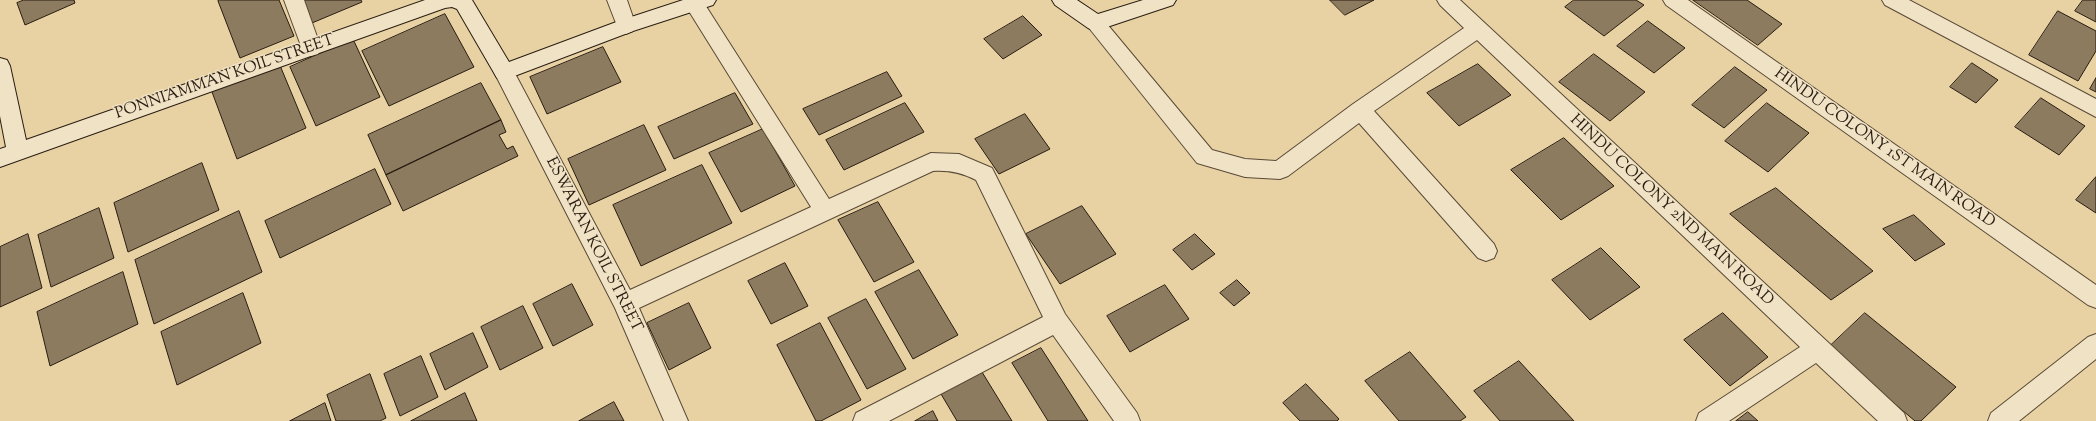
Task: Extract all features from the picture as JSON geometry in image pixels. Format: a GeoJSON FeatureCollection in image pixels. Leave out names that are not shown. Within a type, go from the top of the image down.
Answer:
{"type":"FeatureCollection","features":[{"type":"Feature","properties":{"kind":"street"},"geometry":{"type":"LineString","coordinates":[[294,0],[312,48]]}},
{"type":"Feature","properties":{"kind":"street","name":"PONNIAMMAN KOIL STREET"},"geometry":{"type":"LineString","coordinates":[[9,155],[444,1],[451,0]]}},
{"type":"Feature","properties":{"kind":"street"},"geometry":{"type":"LineString","coordinates":[[455,0],[464,4],[504,72],[626,26],[700,2],[825,211]]}},
{"type":"Feature","properties":{"kind":"street"},"geometry":{"type":"LineString","coordinates":[[617,0],[626,26]]}},
{"type":"Feature","properties":{"kind":"street"},"geometry":{"type":"LineString","coordinates":[[1062,0],[1095,23],[1205,156],[1245,168],[1280,170],[1360,110],[1478,29]]}},
{"type":"Feature","properties":{"kind":"street"},"geometry":{"type":"LineString","coordinates":[[1095,23],[1166,0]]}},
{"type":"Feature","properties":{"kind":"street","name":"HINDU COLONY 2ND MAIN ROAD"},"geometry":{"type":"LineString","coordinates":[[1448,0],[1895,421]]}},
{"type":"Feature","properties":{"kind":"street","name":"HINDU COLONY 1ST MAIN ROAD"},"geometry":{"type":"LineString","coordinates":[[1673,0],[2096,298]]}},
{"type":"Feature","properties":{"kind":"street"},"geometry":{"type":"LineString","coordinates":[[1892,0],[2096,109]]}},
{"type":"Feature","properties":{"kind":"street"},"geometry":{"type":"LineString","coordinates":[[0,66],[9,155]]}},
{"type":"Feature","properties":{"kind":"street","name":"ESWARAN KOIL STREET"},"geometry":{"type":"LineString","coordinates":[[504,72],[625,303],[676,421]]}},
{"type":"Feature","properties":{"kind":"street"},"geometry":{"type":"LineString","coordinates":[[1360,110],[1486,252]]}},
{"type":"Feature","properties":{"kind":"street"},"geometry":{"type":"LineString","coordinates":[[625,303],[932,162],[948,161],[964,163],[984,174],[1057,321],[1128,421]]}},
{"type":"Feature","properties":{"kind":"street"},"geometry":{"type":"LineString","coordinates":[[865,421],[1057,321]]}},
{"type":"Feature","properties":{"kind":"street"},"geometry":{"type":"LineString","coordinates":[[2000,421],[2096,345]]}},
{"type":"Feature","properties":{"kind":"street"},"geometry":{"type":"LineString","coordinates":[[1708,421],[1817,349]]}},
{"type":"Feature","properties":{"kind":"building"},"geometry":{"type":"Polygon","coordinates":[[[24,0],[74,0],[75,3],[25,25],[17,3],[24,0]]]}},
{"type":"Feature","properties":{"kind":"building"},"geometry":{"type":"Polygon","coordinates":[[[279,0],[294,36],[240,58],[218,1],[279,0]]]}},
{"type":"Feature","properties":{"kind":"building"},"geometry":{"type":"Polygon","coordinates":[[[302,0],[361,0],[362,2],[312,23],[302,0]]]}},
{"type":"Feature","properties":{"kind":"building"},"geometry":{"type":"Polygon","coordinates":[[[1330,0],[1374,0],[1345,15],[1330,0]]]}},
{"type":"Feature","properties":{"kind":"building"},"geometry":{"type":"Polygon","coordinates":[[[1574,0],[1636,0],[1644,5],[1604,36],[1565,7],[1574,0]]]}},
{"type":"Feature","properties":{"kind":"building"},"geometry":{"type":"Polygon","coordinates":[[[1693,0],[1747,0],[1782,24],[1758,45],[1693,0]]]}},
{"type":"Feature","properties":{"kind":"building"},"geometry":{"type":"Polygon","coordinates":[[[2083,0],[2096,0],[2096,22],[2075,11],[2083,0]]]}},
{"type":"Feature","properties":{"kind":"building"},"geometry":{"type":"Polygon","coordinates":[[[2058,11],[2096,31],[2096,51],[2078,81],[2029,55],[2058,11]]]}},
{"type":"Feature","properties":{"kind":"building"},"geometry":{"type":"Polygon","coordinates":[[[445,14],[474,67],[389,106],[362,51],[445,14]]]}},
{"type":"Feature","properties":{"kind":"building"},"geometry":{"type":"Polygon","coordinates":[[[1023,16],[1042,35],[1003,59],[984,39],[1023,16]]]}},
{"type":"Feature","properties":{"kind":"building"},"geometry":{"type":"Polygon","coordinates":[[[1648,21],[1685,48],[1654,73],[1617,46],[1648,21]]]}},
{"type":"Feature","properties":{"kind":"building"},"geometry":{"type":"Polygon","coordinates":[[[353,39],[380,97],[316,126],[290,67],[353,39]]]}},
{"type":"Feature","properties":{"kind":"building"},"geometry":{"type":"Polygon","coordinates":[[[603,47],[621,82],[547,114],[530,77],[603,47]]]}},
{"type":"Feature","properties":{"kind":"building"},"geometry":{"type":"Polygon","coordinates":[[[1594,54],[1645,92],[1610,121],[1559,82],[1594,54]]]}},
{"type":"Feature","properties":{"kind":"building"},"geometry":{"type":"Polygon","coordinates":[[[279,63],[306,128],[237,159],[212,92],[279,63]]]}},
{"type":"Feature","properties":{"kind":"building"},"geometry":{"type":"Polygon","coordinates":[[[1972,63],[1998,80],[1976,103],[1950,87],[1972,63]]]}},
{"type":"Feature","properties":{"kind":"building"},"geometry":{"type":"Polygon","coordinates":[[[1478,64],[1511,95],[1459,126],[1427,93],[1478,64]]]}},
{"type":"Feature","properties":{"kind":"building"},"geometry":{"type":"Polygon","coordinates":[[[1735,67],[1767,90],[1724,128],[1692,105],[1735,67]]]}},
{"type":"Feature","properties":{"kind":"building"},"geometry":{"type":"Polygon","coordinates":[[[887,72],[902,96],[819,135],[803,109],[887,72]]]}},
{"type":"Feature","properties":{"kind":"building"},"geometry":{"type":"Polygon","coordinates":[[[2096,78],[2096,92],[2090,89],[2096,78]]]}},
{"type":"Feature","properties":{"kind":"building"},"geometry":{"type":"Polygon","coordinates":[[[481,83],[501,120],[386,175],[368,135],[481,83]]]}},
{"type":"Feature","properties":{"kind":"building"},"geometry":{"type":"Polygon","coordinates":[[[735,93],[753,124],[674,159],[658,127],[735,93]]]}},
{"type":"Feature","properties":{"kind":"building"},"geometry":{"type":"Polygon","coordinates":[[[2041,98],[2085,126],[2059,155],[2015,127],[2041,98]]]}},
{"type":"Feature","properties":{"kind":"building"},"geometry":{"type":"Polygon","coordinates":[[[905,103],[924,132],[844,170],[826,140],[905,103]]]}},
{"type":"Feature","properties":{"kind":"building"},"geometry":{"type":"Polygon","coordinates":[[[1767,103],[1809,133],[1768,172],[1725,141],[1767,103]]]}},
{"type":"Feature","properties":{"kind":"building"},"geometry":{"type":"Polygon","coordinates":[[[1025,114],[1050,149],[999,174],[975,139],[1025,114]]]}},
{"type":"Feature","properties":{"kind":"building"},"geometry":{"type":"Polygon","coordinates":[[[501,120],[506,132],[499,135],[507,149],[513,146],[518,156],[403,211],[386,175],[501,120]]]}},
{"type":"Feature","properties":{"kind":"building"},"geometry":{"type":"Polygon","coordinates":[[[644,125],[666,170],[589,205],[568,159],[644,125]]]}},
{"type":"Feature","properties":{"kind":"building"},"geometry":{"type":"Polygon","coordinates":[[[763,129],[795,186],[741,212],[709,153],[763,129]]]}},
{"type":"Feature","properties":{"kind":"building"},"geometry":{"type":"Polygon","coordinates":[[[1564,138],[1614,186],[1561,220],[1511,170],[1564,138]]]}},
{"type":"Feature","properties":{"kind":"building"},"geometry":{"type":"Polygon","coordinates":[[[202,163],[219,210],[128,252],[114,203],[202,163]]]}},
{"type":"Feature","properties":{"kind":"building"},"geometry":{"type":"Polygon","coordinates":[[[702,165],[732,223],[641,266],[613,205],[702,165]]]}},
{"type":"Feature","properties":{"kind":"building"},"geometry":{"type":"Polygon","coordinates":[[[375,169],[391,204],[280,258],[265,221],[375,169]]]}},
{"type":"Feature","properties":{"kind":"building"},"geometry":{"type":"Polygon","coordinates":[[[2096,177],[2096,213],[2076,200],[2096,177]]]}},
{"type":"Feature","properties":{"kind":"building"},"geometry":{"type":"Polygon","coordinates":[[[1776,188],[1873,271],[1831,300],[1730,214],[1776,188]]]}},
{"type":"Feature","properties":{"kind":"building"},"geometry":{"type":"Polygon","coordinates":[[[878,202],[914,262],[874,282],[838,220],[878,202]]]}},
{"type":"Feature","properties":{"kind":"building"},"geometry":{"type":"Polygon","coordinates":[[[1082,206],[1116,254],[1060,284],[1026,234],[1082,206]]]}},
{"type":"Feature","properties":{"kind":"building"},"geometry":{"type":"Polygon","coordinates":[[[99,208],[114,258],[51,287],[38,235],[99,208]]]}},
{"type":"Feature","properties":{"kind":"building"},"geometry":{"type":"Polygon","coordinates":[[[239,211],[262,272],[154,324],[135,260],[239,211]]]}},
{"type":"Feature","properties":{"kind":"building"},"geometry":{"type":"Polygon","coordinates":[[[1914,215],[1945,244],[1915,261],[1883,229],[1914,215]]]}},
{"type":"Feature","properties":{"kind":"building"},"geometry":{"type":"Polygon","coordinates":[[[28,234],[42,288],[0,307],[0,247],[28,234]]]}},
{"type":"Feature","properties":{"kind":"building"},"geometry":{"type":"Polygon","coordinates":[[[1195,234],[1215,254],[1192,270],[1173,250],[1195,234]]]}},
{"type":"Feature","properties":{"kind":"building"},"geometry":{"type":"Polygon","coordinates":[[[1601,248],[1640,287],[1590,320],[1552,280],[1601,248]]]}},
{"type":"Feature","properties":{"kind":"building"},"geometry":{"type":"Polygon","coordinates":[[[785,263],[808,306],[771,324],[748,281],[785,263]]]}},
{"type":"Feature","properties":{"kind":"building"},"geometry":{"type":"Polygon","coordinates":[[[919,270],[958,335],[913,359],[875,292],[919,270]]]}},
{"type":"Feature","properties":{"kind":"building"},"geometry":{"type":"Polygon","coordinates":[[[123,272],[138,324],[50,366],[37,312],[123,272]]]}},
{"type":"Feature","properties":{"kind":"building"},"geometry":{"type":"Polygon","coordinates":[[[1237,280],[1250,293],[1234,306],[1220,293],[1237,280]]]}},
{"type":"Feature","properties":{"kind":"building"},"geometry":{"type":"Polygon","coordinates":[[[572,284],[593,325],[553,346],[533,304],[572,284]]]}},
{"type":"Feature","properties":{"kind":"building"},"geometry":{"type":"Polygon","coordinates":[[[1165,285],[1189,319],[1130,352],[1107,316],[1165,285]]]}},
{"type":"Feature","properties":{"kind":"building"},"geometry":{"type":"Polygon","coordinates":[[[243,293],[261,343],[177,385],[161,332],[243,293]]]}},
{"type":"Feature","properties":{"kind":"building"},"geometry":{"type":"Polygon","coordinates":[[[866,299],[906,369],[867,389],[828,318],[866,299]]]}},
{"type":"Feature","properties":{"kind":"building"},"geometry":{"type":"Polygon","coordinates":[[[689,303],[711,348],[669,370],[647,323],[689,303]]]}},
{"type":"Feature","properties":{"kind":"building"},"geometry":{"type":"Polygon","coordinates":[[[523,306],[543,348],[500,370],[481,327],[523,306]]]}},
{"type":"Feature","properties":{"kind":"building"},"geometry":{"type":"Polygon","coordinates":[[[1723,313],[1768,357],[1730,386],[1684,340],[1723,313]]]}},
{"type":"Feature","properties":{"kind":"building"},"geometry":{"type":"Polygon","coordinates":[[[1865,313],[1956,387],[1921,421],[1915,421],[1828,348],[1865,313]]]}},
{"type":"Feature","properties":{"kind":"building"},"geometry":{"type":"Polygon","coordinates":[[[820,323],[861,400],[821,421],[816,421],[777,345],[820,323]]]}},
{"type":"Feature","properties":{"kind":"building"},"geometry":{"type":"Polygon","coordinates":[[[473,333],[488,367],[445,390],[430,354],[473,333]]]}},
{"type":"Feature","properties":{"kind":"building"},"geometry":{"type":"Polygon","coordinates":[[[1041,348],[1088,421],[1048,421],[1012,363],[1041,348]]]}},
{"type":"Feature","properties":{"kind":"building"},"geometry":{"type":"Polygon","coordinates":[[[1410,352],[1466,417],[1460,421],[1399,421],[1365,381],[1410,352]]]}},
{"type":"Feature","properties":{"kind":"building"},"geometry":{"type":"Polygon","coordinates":[[[421,356],[438,397],[400,416],[384,374],[421,356]]]}},
{"type":"Feature","properties":{"kind":"building"},"geometry":{"type":"Polygon","coordinates":[[[1519,361],[1574,421],[1500,421],[1474,391],[1519,361]]]}},
{"type":"Feature","properties":{"kind":"building"},"geometry":{"type":"Polygon","coordinates":[[[982,372],[1012,421],[957,421],[941,394],[982,372]]]}},
{"type":"Feature","properties":{"kind":"building"},"geometry":{"type":"Polygon","coordinates":[[[370,374],[386,418],[380,421],[336,421],[327,395],[370,374]]]}},
{"type":"Feature","properties":{"kind":"building"},"geometry":{"type":"Polygon","coordinates":[[[1306,384],[1339,419],[1337,421],[1300,421],[1283,403],[1306,384]]]}},
{"type":"Feature","properties":{"kind":"building"},"geometry":{"type":"Polygon","coordinates":[[[465,393],[477,421],[411,421],[465,393]]]}},
{"type":"Feature","properties":{"kind":"building"},"geometry":{"type":"Polygon","coordinates":[[[614,402],[624,421],[579,421],[614,402]]]}},
{"type":"Feature","properties":{"kind":"building"},"geometry":{"type":"Polygon","coordinates":[[[325,403],[331,421],[290,421],[325,403]]]}},
{"type":"Feature","properties":{"kind":"building"},"geometry":{"type":"Polygon","coordinates":[[[933,411],[938,421],[915,421],[933,411]]]}},
{"type":"Feature","properties":{"kind":"building"},"geometry":{"type":"Polygon","coordinates":[[[1748,412],[1758,421],[1736,421],[1748,412]]]}}]}
